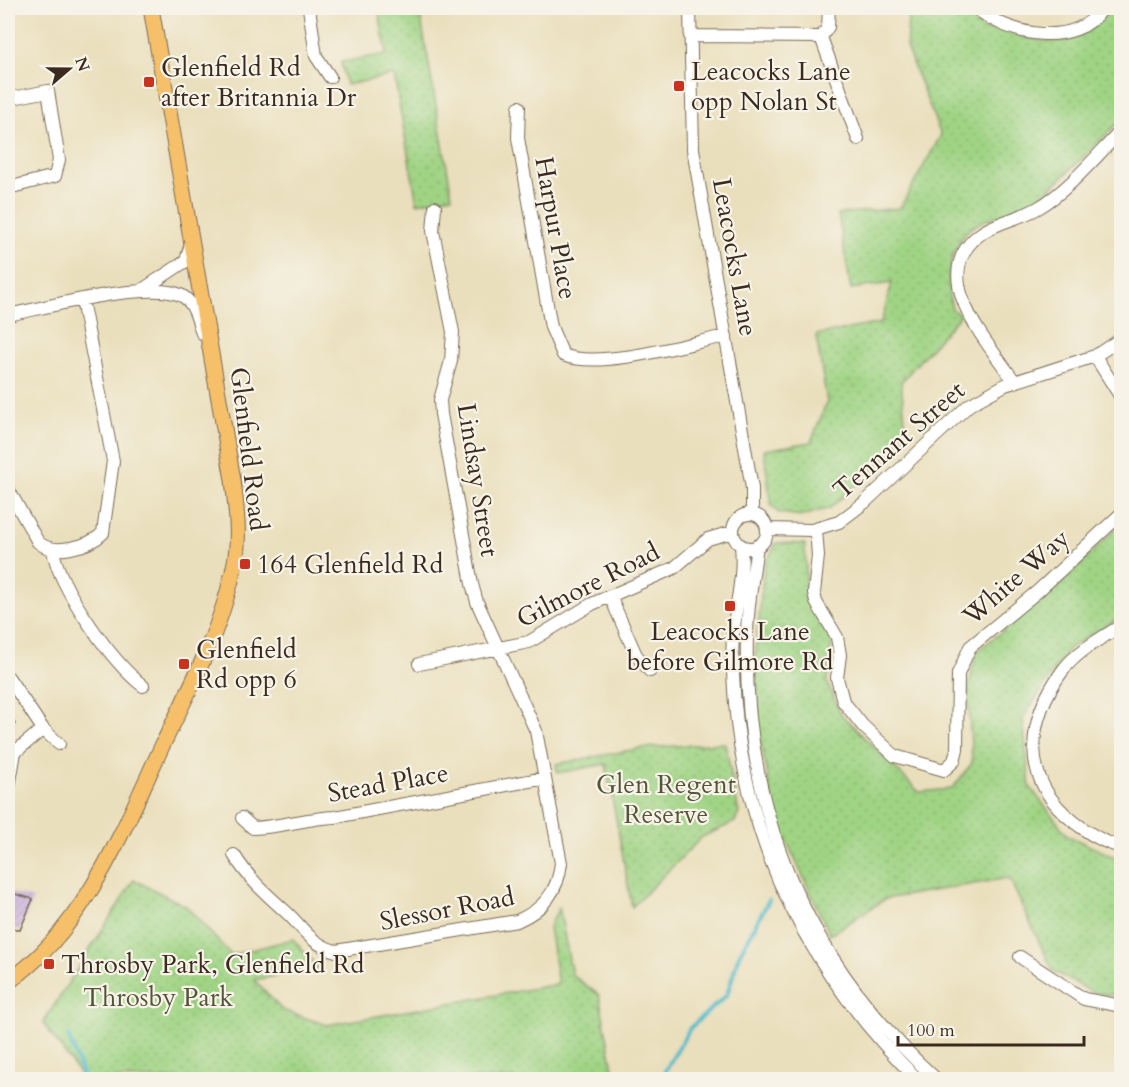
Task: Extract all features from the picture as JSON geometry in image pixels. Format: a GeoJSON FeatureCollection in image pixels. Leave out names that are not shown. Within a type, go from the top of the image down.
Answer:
{"type":"FeatureCollection","features":[{"type":"Feature","properties":{"kind":"main road","name":"Glenfield Road"},"geometry":{"type":"LineString","coordinates":[[8,982],[36,959],[51,941],[104,865],[176,717],[222,606],[235,561],[237,533],[233,480],[193,239],[150,8]]}},
{"type":"Feature","properties":{"kind":"street"},"geometry":{"type":"LineString","coordinates":[[309,8],[316,56],[330,76]]}},
{"type":"Feature","properties":{"kind":"street","name":"Leacocks Lane"},"geometry":{"type":"LineString","coordinates":[[690,8],[693,149],[752,488],[752,513]]}},
{"type":"Feature","properties":{"kind":"street"},"geometry":{"type":"LineString","coordinates":[[821,37],[828,27],[829,8]]}},
{"type":"Feature","properties":{"kind":"street"},"geometry":{"type":"LineString","coordinates":[[976,8],[1002,25],[1047,34],[1066,34],[1082,28],[1097,17],[1103,8]]}},
{"type":"Feature","properties":{"kind":"street"},"geometry":{"type":"LineString","coordinates":[[690,36],[821,37]]}},
{"type":"Feature","properties":{"kind":"street"},"geometry":{"type":"LineString","coordinates":[[821,37],[858,139]]}},
{"type":"Feature","properties":{"kind":"street"},"geometry":{"type":"LineString","coordinates":[[8,99],[48,91],[59,160],[55,176],[8,188]]}},
{"type":"Feature","properties":{"kind":"street","name":"Harpur Place"},"geometry":{"type":"LineString","coordinates":[[519,107],[518,138],[541,272],[551,327],[563,355],[584,359],[616,358],[726,336]]}},
{"type":"Feature","properties":{"kind":"street"},"geometry":{"type":"LineString","coordinates":[[1015,382],[961,299],[958,273],[967,249],[983,233],[1038,208],[1064,188],[1122,130]]}},
{"type":"Feature","properties":{"kind":"street","name":"Lindsay Street"},"geometry":{"type":"LineString","coordinates":[[435,207],[434,231],[453,332],[451,361],[440,400],[441,414],[472,584],[477,602],[500,650]]}},
{"type":"Feature","properties":{"kind":"street"},"geometry":{"type":"LineString","coordinates":[[142,290],[186,261],[193,239]]}},
{"type":"Feature","properties":{"kind":"street"},"geometry":{"type":"LineString","coordinates":[[8,315],[142,290],[182,296],[190,303],[217,381]]}},
{"type":"Feature","properties":{"kind":"street"},"geometry":{"type":"LineString","coordinates":[[8,489],[38,542],[44,548],[53,550],[98,538],[104,533],[113,461],[82,300]]}},
{"type":"Feature","properties":{"kind":"street","name":"Tennant Street"},"geometry":{"type":"LineString","coordinates":[[767,530],[827,527],[852,513],[959,412],[986,394],[1095,356],[1122,338]]}},
{"type":"Feature","properties":{"kind":"street"},"geometry":{"type":"LineString","coordinates":[[1095,356],[1122,399]]}},
{"type":"Feature","properties":{"kind":"street"},"geometry":{"type":"LineString","coordinates":[[918,1080],[883,1045],[853,1010],[820,962],[793,913],[758,827],[742,760],[735,704],[733,629],[743,565],[741,546],[732,532],[737,519],[744,514],[752,513],[763,520],[767,530],[766,537],[757,546],[747,631],[747,674],[755,759],[769,821],[795,893],[818,939],[839,972],[891,1035],[937,1080]]}},
{"type":"Feature","properties":{"kind":"street","name":"White Way"},"geometry":{"type":"LineString","coordinates":[[816,529],[818,556],[814,593],[816,602],[837,637],[840,655],[837,678],[843,701],[863,726],[895,756],[944,770],[954,761],[957,749],[958,674],[970,647],[1038,591],[1122,513]]}},
{"type":"Feature","properties":{"kind":"street","name":"Gilmore Road"},"geometry":{"type":"LineString","coordinates":[[418,664],[500,650],[544,635],[610,596],[674,568],[708,539],[732,532]]}},
{"type":"Feature","properties":{"kind":"street"},"geometry":{"type":"LineString","coordinates":[[741,546],[757,546]]}},
{"type":"Feature","properties":{"kind":"street"},"geometry":{"type":"LineString","coordinates":[[53,550],[62,581],[120,666],[143,686]]}},
{"type":"Feature","properties":{"kind":"street"},"geometry":{"type":"LineString","coordinates":[[610,596],[636,655],[650,671]]}},
{"type":"Feature","properties":{"kind":"street"},"geometry":{"type":"LineString","coordinates":[[1122,625],[1093,643],[1065,668],[1040,710],[1033,744],[1035,763],[1052,802],[1087,833],[1122,847]]}},
{"type":"Feature","properties":{"kind":"street","name":"Slessor Road"},"geometry":{"type":"LineString","coordinates":[[234,855],[263,894],[284,911],[309,938],[326,949],[336,951],[517,921],[530,916],[549,899],[560,878],[561,863],[536,731],[515,690],[500,650]]}},
{"type":"Feature","properties":{"kind":"street"},"geometry":{"type":"LineString","coordinates":[[8,677],[44,729],[59,744]]}},
{"type":"Feature","properties":{"kind":"street"},"geometry":{"type":"LineString","coordinates":[[9,787],[15,752],[44,729]]}},
{"type":"Feature","properties":{"kind":"street","name":"Stead Place"},"geometry":{"type":"LineString","coordinates":[[242,818],[253,828],[264,827],[312,818],[335,817],[545,778]]}},
{"type":"Feature","properties":{"kind":"street"},"geometry":{"type":"LineString","coordinates":[[1020,957],[1084,999],[1122,1006]]}},
{"type":"Feature","properties":{"kind":"green space"},"geometry":{"type":"Polygon","coordinates":[[[378,8],[419,8],[452,196],[417,203],[394,75],[346,85],[341,62],[387,54],[378,8]]]}},
{"type":"Feature","properties":{"kind":"green space"},"geometry":{"type":"Polygon","coordinates":[[[909,8],[961,8],[986,31],[991,27],[1024,37],[1056,41],[1071,39],[1085,33],[1109,8],[1121,8],[1121,120],[1034,202],[1021,209],[979,223],[961,239],[955,249],[949,273],[952,309],[960,315],[901,382],[907,440],[830,508],[802,516],[779,513],[771,505],[764,450],[811,442],[827,402],[816,335],[881,323],[892,283],[851,289],[838,214],[900,208],[941,135],[906,47],[909,8]]]}},
{"type":"Feature","properties":{"kind":"green space"},"geometry":{"type":"Polygon","coordinates":[[[1121,523],[1121,617],[1069,648],[1023,718],[1030,787],[1068,836],[1112,856],[1121,857],[1121,996],[1094,993],[1053,971],[1009,878],[885,899],[830,935],[776,818],[759,733],[755,657],[764,567],[776,543],[805,544],[807,596],[832,640],[827,682],[841,714],[919,792],[952,789],[972,763],[968,692],[976,652],[1057,588],[1121,523]]]}},
{"type":"Feature","properties":{"kind":"green space","name":"Glen Regent Reserve"},"geometry":{"type":"Polygon","coordinates":[[[725,743],[739,813],[735,822],[702,837],[632,907],[606,764],[558,773],[556,764],[642,748],[725,743]]]}},
{"type":"Feature","properties":{"kind":"green space","name":"Throsby Park"},"geometry":{"type":"Polygon","coordinates":[[[134,880],[186,906],[231,955],[293,939],[318,968],[254,980],[282,1010],[327,1025],[558,984],[549,927],[559,907],[572,975],[599,995],[615,1079],[83,1079],[43,1023],[134,880]]]}},
{"type":"Feature","properties":{"kind":"building"},"geometry":{"type":"Polygon","coordinates":[[[10,714],[15,724],[8,729],[8,715],[10,714]]]}},
{"type":"Feature","properties":{"kind":"building"},"geometry":{"type":"Polygon","coordinates":[[[8,892],[33,899],[20,930],[8,927],[8,892]]]}},
{"type":"Feature","properties":{"kind":"waterway"},"geometry":{"type":"LineString","coordinates":[[663,1080],[665,1071],[690,1028],[727,995],[739,955],[769,900]]}},
{"type":"Feature","properties":{"kind":"waterway"},"geometry":{"type":"LineString","coordinates":[[68,1035],[84,1080]]}},
{"type":"Feature","properties":{"kind":"place","name":"Glenfield Rd after Britannia Dr"},"geometry":{"type":"Point","coordinates":[149,82]}},
{"type":"Feature","properties":{"kind":"place","name":"Leacocks Lane opp Nolan St"},"geometry":{"type":"Point","coordinates":[679,86]}},
{"type":"Feature","properties":{"kind":"place","name":"164 Glenfield Rd"},"geometry":{"type":"Point","coordinates":[245,564]}},
{"type":"Feature","properties":{"kind":"place","name":"Leacocks Lane before Gilmore Rd"},"geometry":{"type":"Point","coordinates":[730,606]}},
{"type":"Feature","properties":{"kind":"place","name":"Glenfield Rd opp 6"},"geometry":{"type":"Point","coordinates":[184,664]}},
{"type":"Feature","properties":{"kind":"place","name":"Throsby Park, Glenfield Rd"},"geometry":{"type":"Point","coordinates":[49,964]}}]}
